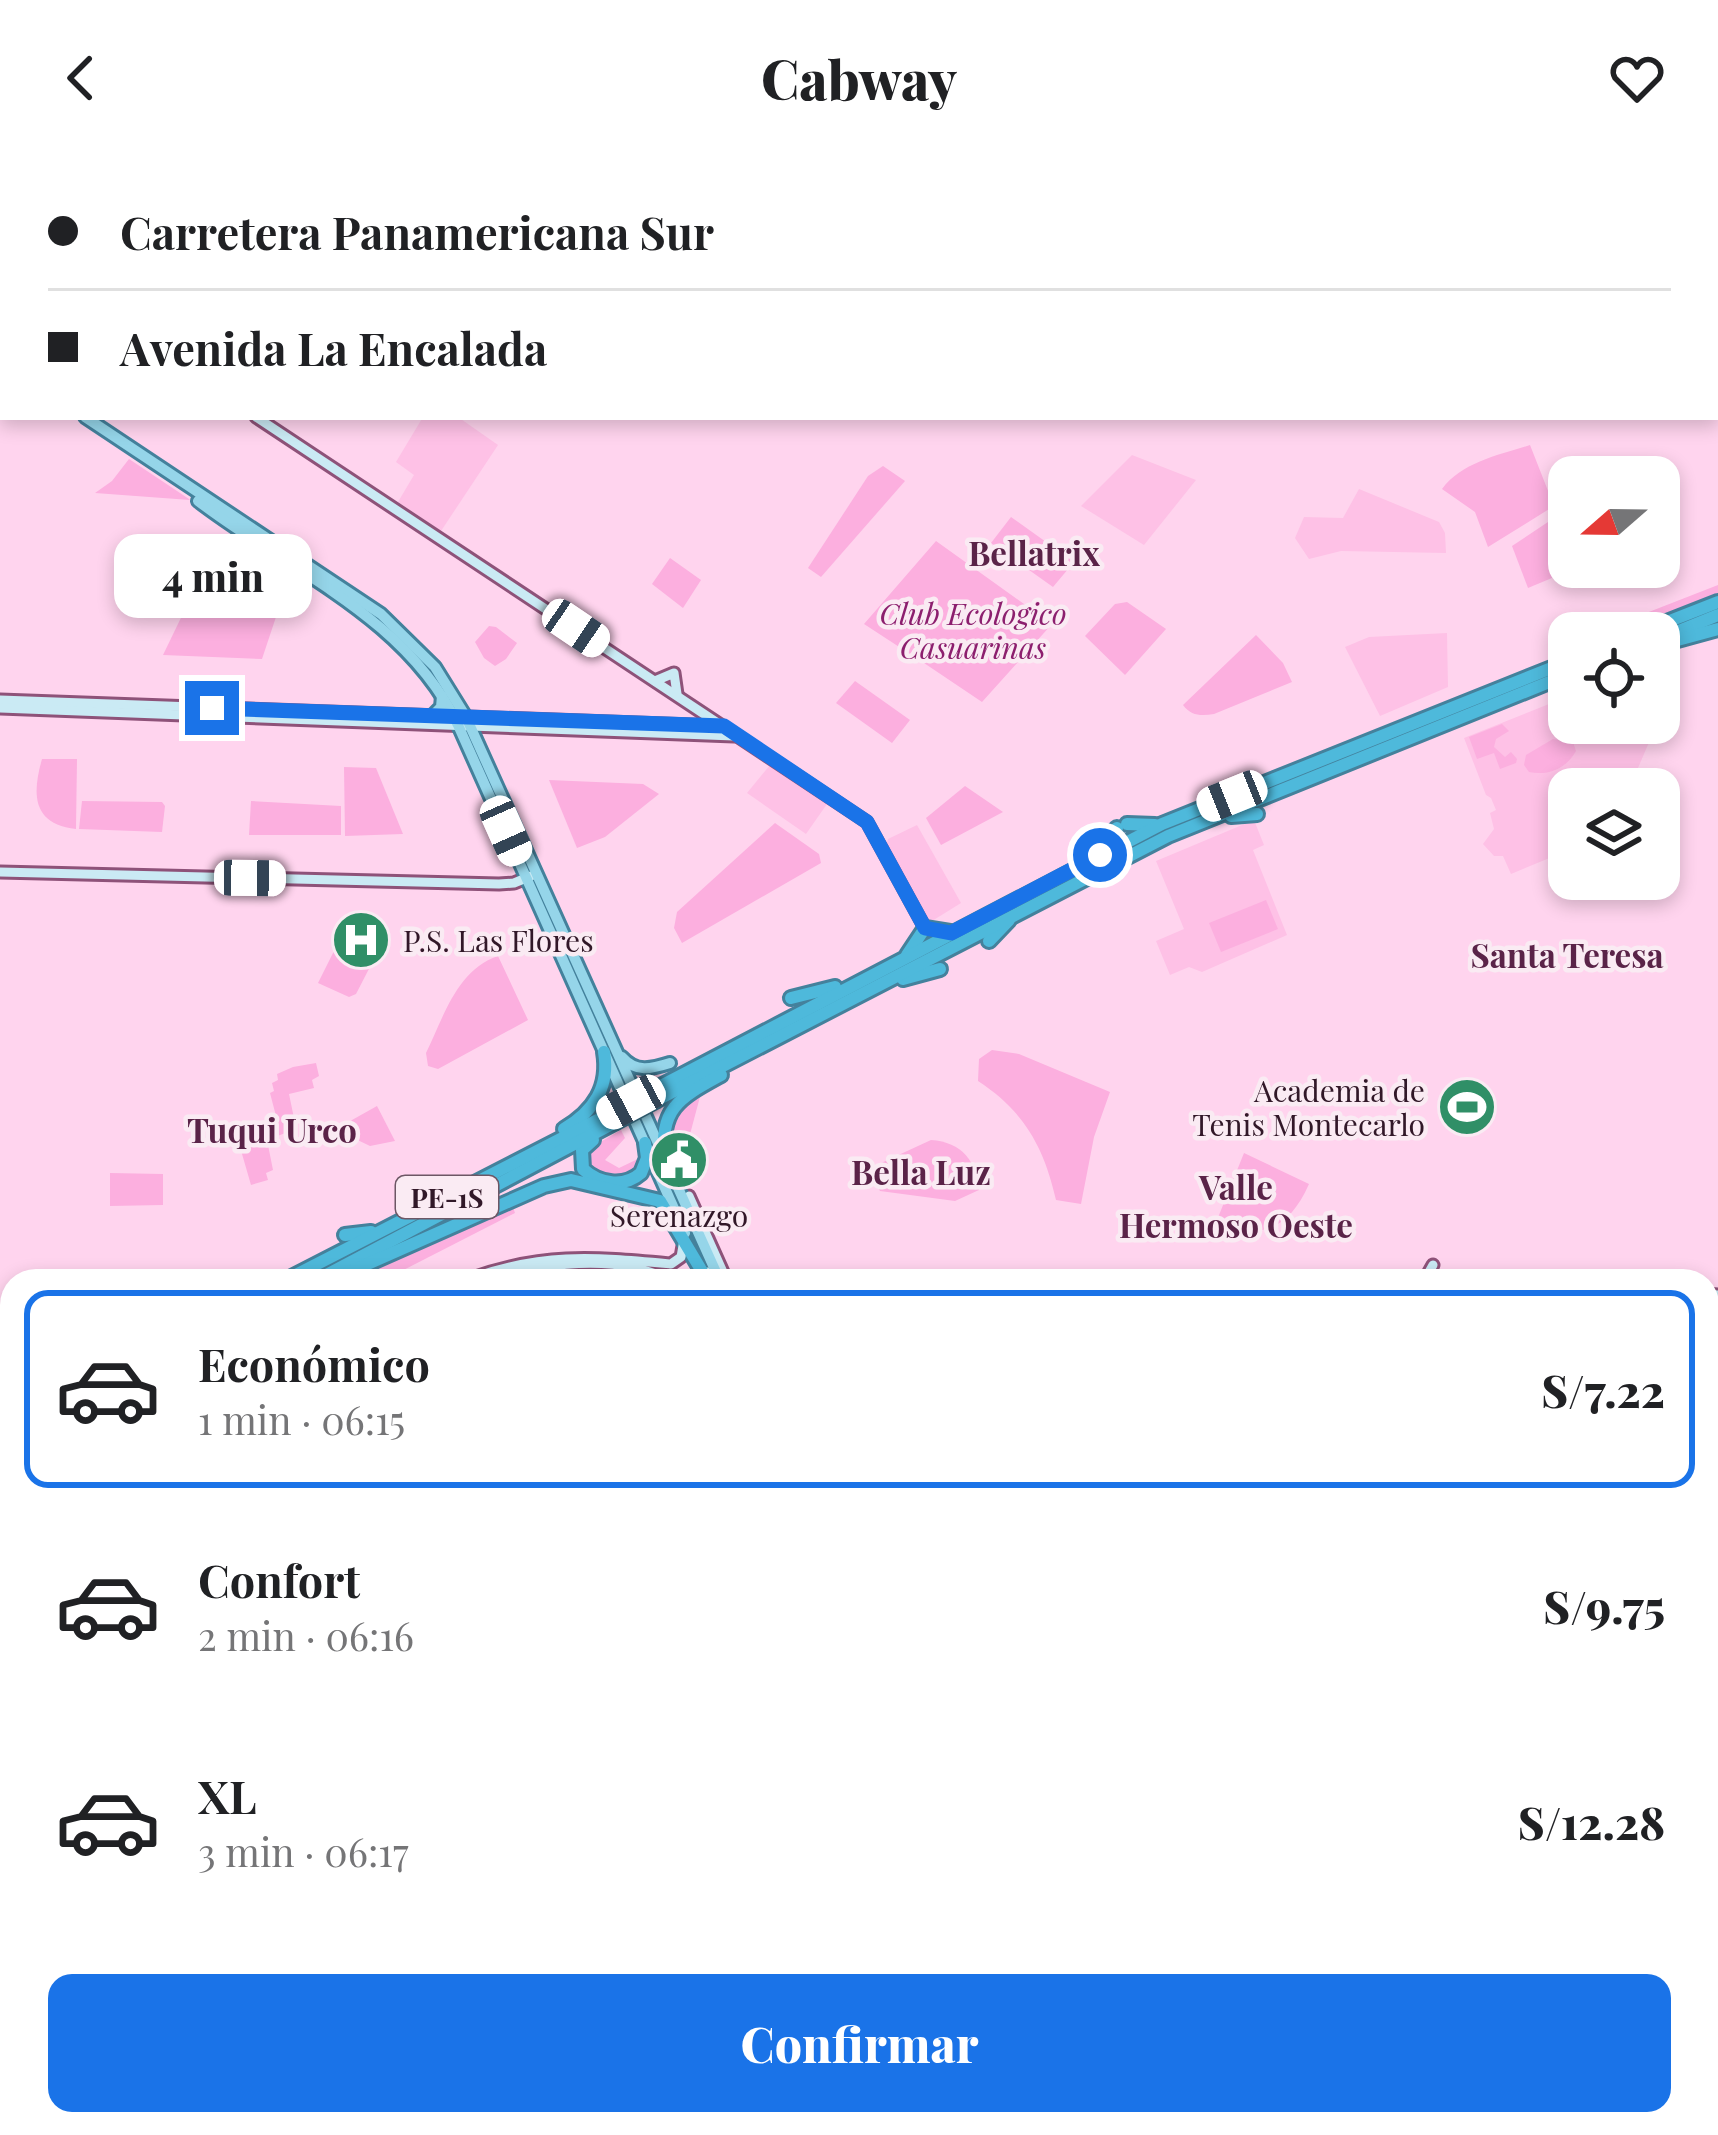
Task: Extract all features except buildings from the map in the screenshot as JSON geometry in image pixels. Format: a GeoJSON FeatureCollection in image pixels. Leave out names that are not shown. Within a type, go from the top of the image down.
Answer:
{"type":"FeatureCollection","features":[{"type":"Feature","properties":{"kind":"highway"},"geometry":{"type":"LineString","coordinates":[[1680,617],[1718,602]]}},
{"type":"Feature","properties":{"kind":"highway"},"geometry":{"type":"LineString","coordinates":[[1680,632],[1718,615]]}},
{"type":"Feature","properties":{"kind":"highway"},"geometry":{"type":"LineString","coordinates":[[1680,641],[1718,629]]}},
{"type":"Feature","properties":{"kind":"highway","name":"PE-1S"},"geometry":{"type":"LineString","coordinates":[[337,1269],[904,957],[1162,824],[1548,669]]}},
{"type":"Feature","properties":{"kind":"highway","name":"PE-1S"},"geometry":{"type":"LineString","coordinates":[[654,1093],[1183,829],[1548,682]]}},
{"type":"Feature","properties":{"kind":"highway"},"geometry":{"type":"LineString","coordinates":[[1183,829],[1257,814]]}},
{"type":"Feature","properties":{"kind":"highway"},"geometry":{"type":"LineString","coordinates":[[1078,866],[1122,826],[1162,824]]}},
{"type":"Feature","properties":{"kind":"highway"},"geometry":{"type":"LineString","coordinates":[[989,941],[1016,912]]}},
{"type":"Feature","properties":{"kind":"highway"},"geometry":{"type":"LineString","coordinates":[[904,957],[925,928],[951,933]]}},
{"type":"Feature","properties":{"kind":"highway"},"geometry":{"type":"LineString","coordinates":[[665,1160],[665,1126],[677,1102],[826,1011],[940,969]]}},
{"type":"Feature","properties":{"kind":"highway"},"geometry":{"type":"LineString","coordinates":[[790,998],[854,984]]}},
{"type":"Feature","properties":{"kind":"highway"},"geometry":{"type":"LineString","coordinates":[[456,1193],[476,1176],[570,1126],[587,1112],[604,1086],[609,1048]]}},
{"type":"Feature","properties":{"kind":"highway"},"geometry":{"type":"LineString","coordinates":[[610,1121],[580,1154],[581,1165],[590,1175],[614,1183],[632,1180],[646,1163],[645,1143]]}},
{"type":"Feature","properties":{"kind":"highway","name":"PE-1S"},"geometry":{"type":"LineString","coordinates":[[306,1269],[610,1121]]}},
{"type":"Feature","properties":{"kind":"highway"},"geometry":{"type":"LineString","coordinates":[[357,1269],[564,1180],[660,1201],[708,1269]]}},
{"type":"Feature","properties":{"kind":"highway"},"geometry":{"type":"LineString","coordinates":[[345,1234],[378,1232]]}},
{"type":"Feature","properties":{"kind":"highway"},"geometry":{"type":"LineString","coordinates":[[314,1265],[321,1246]]}},
{"type":"Feature","properties":{"kind":"main road"},"geometry":{"type":"LineString","coordinates":[[85,420],[379,623],[424,669],[462,721]]}},
{"type":"Feature","properties":{"kind":"main road"},"geometry":{"type":"LineString","coordinates":[[261,420],[867,822],[925,928]]}},
{"type":"Feature","properties":{"kind":"main road"},"geometry":{"type":"LineString","coordinates":[[274,548],[381,614],[435,667],[665,1160],[710,1269]]}},
{"type":"Feature","properties":{"kind":"main road"},"geometry":{"type":"LineString","coordinates":[[655,681],[674,673],[677,695]]}},
{"type":"Feature","properties":{"kind":"main road"},"geometry":{"type":"LineString","coordinates":[[433,715],[442,705],[442,693]]}},
{"type":"Feature","properties":{"kind":"main road"},"geometry":{"type":"LineString","coordinates":[[0,704],[724,726]]}},
{"type":"Feature","properties":{"kind":"main road"},"geometry":{"type":"LineString","coordinates":[[0,704],[433,715],[462,721],[740,737]]}},
{"type":"Feature","properties":{"kind":"main road"},"geometry":{"type":"LineString","coordinates":[[0,872],[499,884],[532,876]]}},
{"type":"Feature","properties":{"kind":"main road"},"geometry":{"type":"LineString","coordinates":[[609,1048],[637,1068],[670,1063]]}},
{"type":"Feature","properties":{"kind":"main road"},"geometry":{"type":"LineString","coordinates":[[502,1269],[579,1256],[671,1264],[681,1257],[684,1238],[609,1048]]}},
{"type":"Feature","properties":{"kind":"main road"},"geometry":{"type":"LineString","coordinates":[[689,1196],[711,1269]]}},
{"type":"Feature","properties":{"kind":"main road"},"geometry":{"type":"LineString","coordinates":[[547,1269],[589,1264],[639,1269]]}},
{"type":"Feature","properties":{"kind":"main road"},"geometry":{"type":"LineString","coordinates":[[1430,1269],[1432,1265]]}},
{"type":"Feature","properties":{"kind":"shaded area"},"geometry":{"type":"Polygon","coordinates":[[[421,420],[462,420],[498,445],[441,531],[398,502],[414,475],[396,462],[421,420]]]}},
{"type":"Feature","properties":{"kind":"shaded area"},"geometry":{"type":"Polygon","coordinates":[[[1132,455],[1196,480],[1144,545],[1081,506],[1132,455]]]}},
{"type":"Feature","properties":{"kind":"shaded area"},"geometry":{"type":"Polygon","coordinates":[[[1359,489],[1439,522],[1446,553],[1341,551],[1309,559],[1295,538],[1304,517],[1343,518],[1359,489]]]}},
{"type":"Feature","properties":{"kind":"shaded area"},"geometry":{"type":"Polygon","coordinates":[[[1447,633],[1448,687],[1380,716],[1345,647],[1369,637],[1447,633]]]}},
{"type":"Feature","properties":{"kind":"shaded area"},"geometry":{"type":"Polygon","coordinates":[[[1548,704],[1548,744],[1648,744],[1638,768],[1548,768],[1548,859],[1511,874],[1503,856],[1494,856],[1483,844],[1494,829],[1490,813],[1496,810],[1464,738],[1548,704]]]}},
{"type":"Feature","properties":{"kind":"shaded area"},"geometry":{"type":"Polygon","coordinates":[[[770,765],[827,804],[806,834],[747,793],[770,765]]]}},
{"type":"Feature","properties":{"kind":"shaded area"},"geometry":{"type":"Polygon","coordinates":[[[1254,820],[1264,845],[1253,850],[1287,935],[1202,972],[1189,967],[1170,975],[1156,941],[1184,929],[1156,861],[1254,820]]]}},
{"type":"Feature","properties":{"kind":"shaded area"},"geometry":{"type":"Polygon","coordinates":[[[917,825],[961,903],[932,921],[927,920],[886,846],[888,839],[917,825]]]}},
{"type":"Feature","properties":{"kind":"green space"},"geometry":{"type":"Polygon","coordinates":[[[1530,445],[1548,491],[1548,510],[1488,547],[1475,512],[1442,489],[1470,466],[1530,445]]]}},
{"type":"Feature","properties":{"kind":"green space"},"geometry":{"type":"Polygon","coordinates":[[[129,459],[190,500],[95,493],[129,459]]]}},
{"type":"Feature","properties":{"kind":"green space"},"geometry":{"type":"Polygon","coordinates":[[[883,466],[905,481],[821,577],[808,568],[868,476],[883,466]]]}},
{"type":"Feature","properties":{"kind":"green space"},"geometry":{"type":"Polygon","coordinates":[[[1011,517],[1074,562],[1053,587],[991,543],[1011,517]]]}},
{"type":"Feature","properties":{"kind":"green space"},"geometry":{"type":"Polygon","coordinates":[[[1548,522],[1548,580],[1528,588],[1512,546],[1548,522]]]}},
{"type":"Feature","properties":{"kind":"green space","name":"Club Ecologico Casuarinas"},"geometry":{"type":"Polygon","coordinates":[[[936,541],[1052,624],[982,702],[921,661],[920,654],[910,654],[864,624],[936,541]]]}},
{"type":"Feature","properties":{"kind":"green space"},"geometry":{"type":"Polygon","coordinates":[[[670,558],[701,580],[683,608],[652,584],[670,558]]]}},
{"type":"Feature","properties":{"kind":"green space"},"geometry":{"type":"Polygon","coordinates":[[[205,568],[277,614],[262,659],[163,655],[205,568]]]}},
{"type":"Feature","properties":{"kind":"green space"},"geometry":{"type":"Polygon","coordinates":[[[1718,585],[1718,594],[1671,612],[1649,612],[1718,585]]]}},
{"type":"Feature","properties":{"kind":"green space"},"geometry":{"type":"Polygon","coordinates":[[[1127,602],[1166,629],[1125,675],[1085,636],[1115,604],[1127,602]]]}},
{"type":"Feature","properties":{"kind":"green space"},"geometry":{"type":"Polygon","coordinates":[[[489,626],[517,643],[495,666],[475,642],[489,626]]]}},
{"type":"Feature","properties":{"kind":"green space"},"geometry":{"type":"Polygon","coordinates":[[[1256,635],[1283,663],[1292,682],[1214,714],[1186,709],[1183,705],[1256,635]]]}},
{"type":"Feature","properties":{"kind":"green space"},"geometry":{"type":"Polygon","coordinates":[[[855,681],[910,720],[892,743],[836,703],[855,681]]]}},
{"type":"Feature","properties":{"kind":"green space"},"geometry":{"type":"Polygon","coordinates":[[[1502,724],[1509,731],[1496,739],[1494,747],[1505,757],[1511,752],[1517,759],[1500,769],[1494,753],[1477,759],[1469,737],[1502,724]]]}},
{"type":"Feature","properties":{"kind":"green space"},"geometry":{"type":"Polygon","coordinates":[[[1548,742],[1574,744],[1576,751],[1559,768],[1543,773],[1529,772],[1524,765],[1526,755],[1548,742]]]}},
{"type":"Feature","properties":{"kind":"green space"},"geometry":{"type":"Polygon","coordinates":[[[42,759],[77,759],[76,829],[43,814],[37,795],[42,759]]]}},
{"type":"Feature","properties":{"kind":"green space"},"geometry":{"type":"Polygon","coordinates":[[[344,767],[376,768],[403,834],[345,836],[344,767]]]}},
{"type":"Feature","properties":{"kind":"green space"},"geometry":{"type":"Polygon","coordinates":[[[549,780],[643,784],[659,794],[605,837],[577,848],[549,780]]]}},
{"type":"Feature","properties":{"kind":"green space"},"geometry":{"type":"Polygon","coordinates":[[[965,786],[1003,812],[941,845],[926,818],[965,786]]]}},
{"type":"Feature","properties":{"kind":"green space"},"geometry":{"type":"Polygon","coordinates":[[[82,801],[162,802],[162,832],[79,829],[82,801]]]}},
{"type":"Feature","properties":{"kind":"green space"},"geometry":{"type":"Polygon","coordinates":[[[251,801],[341,806],[341,835],[249,835],[251,801]]]}},
{"type":"Feature","properties":{"kind":"green space"},"geometry":{"type":"Polygon","coordinates":[[[775,823],[819,854],[821,863],[682,943],[674,928],[677,912],[775,823]]]}},
{"type":"Feature","properties":{"kind":"green space"},"geometry":{"type":"Polygon","coordinates":[[[1266,900],[1278,929],[1221,952],[1209,923],[1266,900]]]}},
{"type":"Feature","properties":{"kind":"green space"},"geometry":{"type":"Polygon","coordinates":[[[338,943],[373,961],[356,994],[349,997],[318,983],[338,943]]]}},
{"type":"Feature","properties":{"kind":"green space"},"geometry":{"type":"Polygon","coordinates":[[[498,956],[528,1020],[438,1069],[428,1066],[426,1053],[453,996],[472,972],[498,956]]]}},
{"type":"Feature","properties":{"kind":"green space"},"geometry":{"type":"Polygon","coordinates":[[[992,1050],[1019,1054],[1110,1092],[1094,1137],[1081,1204],[1056,1200],[1030,1132],[1008,1105],[978,1081],[979,1059],[992,1050]]]}},
{"type":"Feature","properties":{"kind":"green space"},"geometry":{"type":"Polygon","coordinates":[[[316,1063],[319,1076],[312,1080],[314,1088],[289,1094],[295,1123],[287,1127],[288,1132],[267,1140],[273,1170],[266,1173],[268,1180],[251,1185],[240,1147],[250,1131],[259,1128],[258,1123],[276,1116],[272,1083],[278,1080],[277,1074],[316,1063]]]}},
{"type":"Feature","properties":{"kind":"green space"},"geometry":{"type":"Polygon","coordinates":[[[701,1093],[685,1153],[669,1153],[675,1118],[701,1093]]]}},
{"type":"Feature","properties":{"kind":"green space"},"geometry":{"type":"Polygon","coordinates":[[[377,1106],[395,1141],[370,1146],[341,1132],[352,1120],[377,1106]]]}},
{"type":"Feature","properties":{"kind":"green space"},"geometry":{"type":"Polygon","coordinates":[[[621,1130],[625,1138],[605,1160],[619,1168],[642,1157],[634,1173],[620,1179],[590,1168],[585,1160],[590,1148],[621,1130]]]}},
{"type":"Feature","properties":{"kind":"green space"},"geometry":{"type":"Polygon","coordinates":[[[931,1140],[966,1155],[979,1190],[955,1201],[880,1191],[866,1170],[931,1140]]]}},
{"type":"Feature","properties":{"kind":"green space"},"geometry":{"type":"Polygon","coordinates":[[[1244,1153],[1309,1184],[1292,1212],[1272,1227],[1247,1231],[1215,1225],[1244,1153]]]}},
{"type":"Feature","properties":{"kind":"green space"},"geometry":{"type":"Polygon","coordinates":[[[110,1173],[163,1174],[163,1205],[110,1206],[110,1173]]]}},
{"type":"Feature","properties":{"kind":"green space"},"geometry":{"type":"Polygon","coordinates":[[[512,1204],[515,1213],[405,1269],[367,1269],[512,1204]]]}},
{"type":"Feature","properties":{"kind":"waterway"},"geometry":{"type":"LineString","coordinates":[[553,922],[581,986]]}},
{"type":"Feature","properties":{"kind":"waterway"},"geometry":{"type":"LineString","coordinates":[[588,1000],[611,1052]]}},
{"type":"Feature","properties":{"kind":"place","name":"P.S. Las Flores"},"geometry":{"type":"Point","coordinates":[361,940]}},
{"type":"Feature","properties":{"kind":"place","name":"Academia de Tenis Montecarlo"},"geometry":{"type":"Point","coordinates":[1467,1107]}},
{"type":"Feature","properties":{"kind":"place","name":"Serenazgo"},"geometry":{"type":"Point","coordinates":[679,1160]}},
{"type":"Feature","properties":{"kind":"district","name":"Bellatrix"},"geometry":{"type":"Point","coordinates":[1034,552]}},
{"type":"Feature","properties":{"kind":"district","name":"Santa Teresa"},"geometry":{"type":"Point","coordinates":[1567,954]}},
{"type":"Feature","properties":{"kind":"district","name":"Tuqui Urco"},"geometry":{"type":"Point","coordinates":[272,1129]}},
{"type":"Feature","properties":{"kind":"district","name":"Bella Luz"},"geometry":{"type":"Point","coordinates":[921,1171]}},
{"type":"Feature","properties":{"kind":"district","name":"Valle Hermoso Oeste"},"geometry":{"type":"Point","coordinates":[1236,1205]}},
{"type":"Feature","properties":{"kind":"route"},"geometry":{"type":"LineString","coordinates":[[212,708],[724,726],[867,822],[925,928],[951,933],[1100,855]]}}]}
